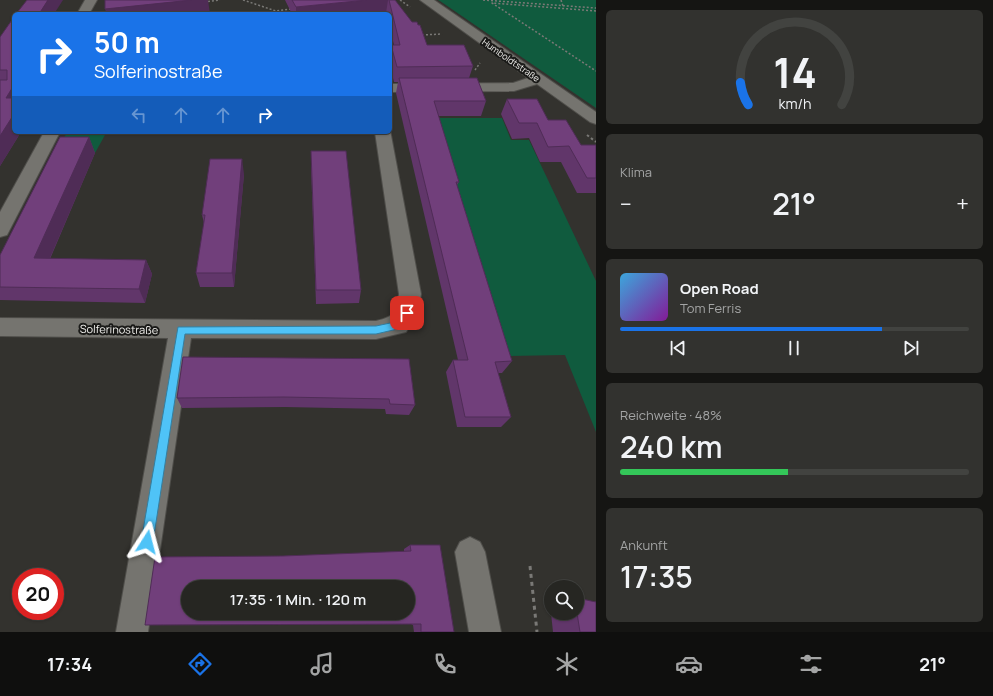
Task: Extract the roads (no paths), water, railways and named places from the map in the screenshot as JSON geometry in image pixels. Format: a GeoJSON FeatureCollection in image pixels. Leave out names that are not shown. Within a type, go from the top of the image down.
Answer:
{"type":"FeatureCollection","features":[{"type":"Feature","properties":{"kind":"street"},"geometry":{"type":"LineString","coordinates":[[84,12],[91,0]]}},
{"type":"Feature","properties":{"kind":"street","name":"Humboldtstraße"},"geometry":{"type":"LineString","coordinates":[[426,0],[596,119]]}},
{"type":"Feature","properties":{"kind":"street"},"geometry":{"type":"LineString","coordinates":[[392,88],[514,87],[539,79]]}},
{"type":"Feature","properties":{"kind":"street"},"geometry":{"type":"LineString","coordinates":[[0,230],[51,134]]}},
{"type":"Feature","properties":{"kind":"street","name":"Solferinostraße"},"geometry":{"type":"LineString","coordinates":[[0,327],[181,330],[376,330],[398,325],[407,313],[410,294],[383,134]]}},
{"type":"Feature","properties":{"kind":"street"},"geometry":{"type":"LineString","coordinates":[[132,632],[181,330]]}},
{"type":"Feature","properties":{"kind":"street"},"geometry":{"type":"LineString","coordinates":[[470,552],[485,632]]}}]}
